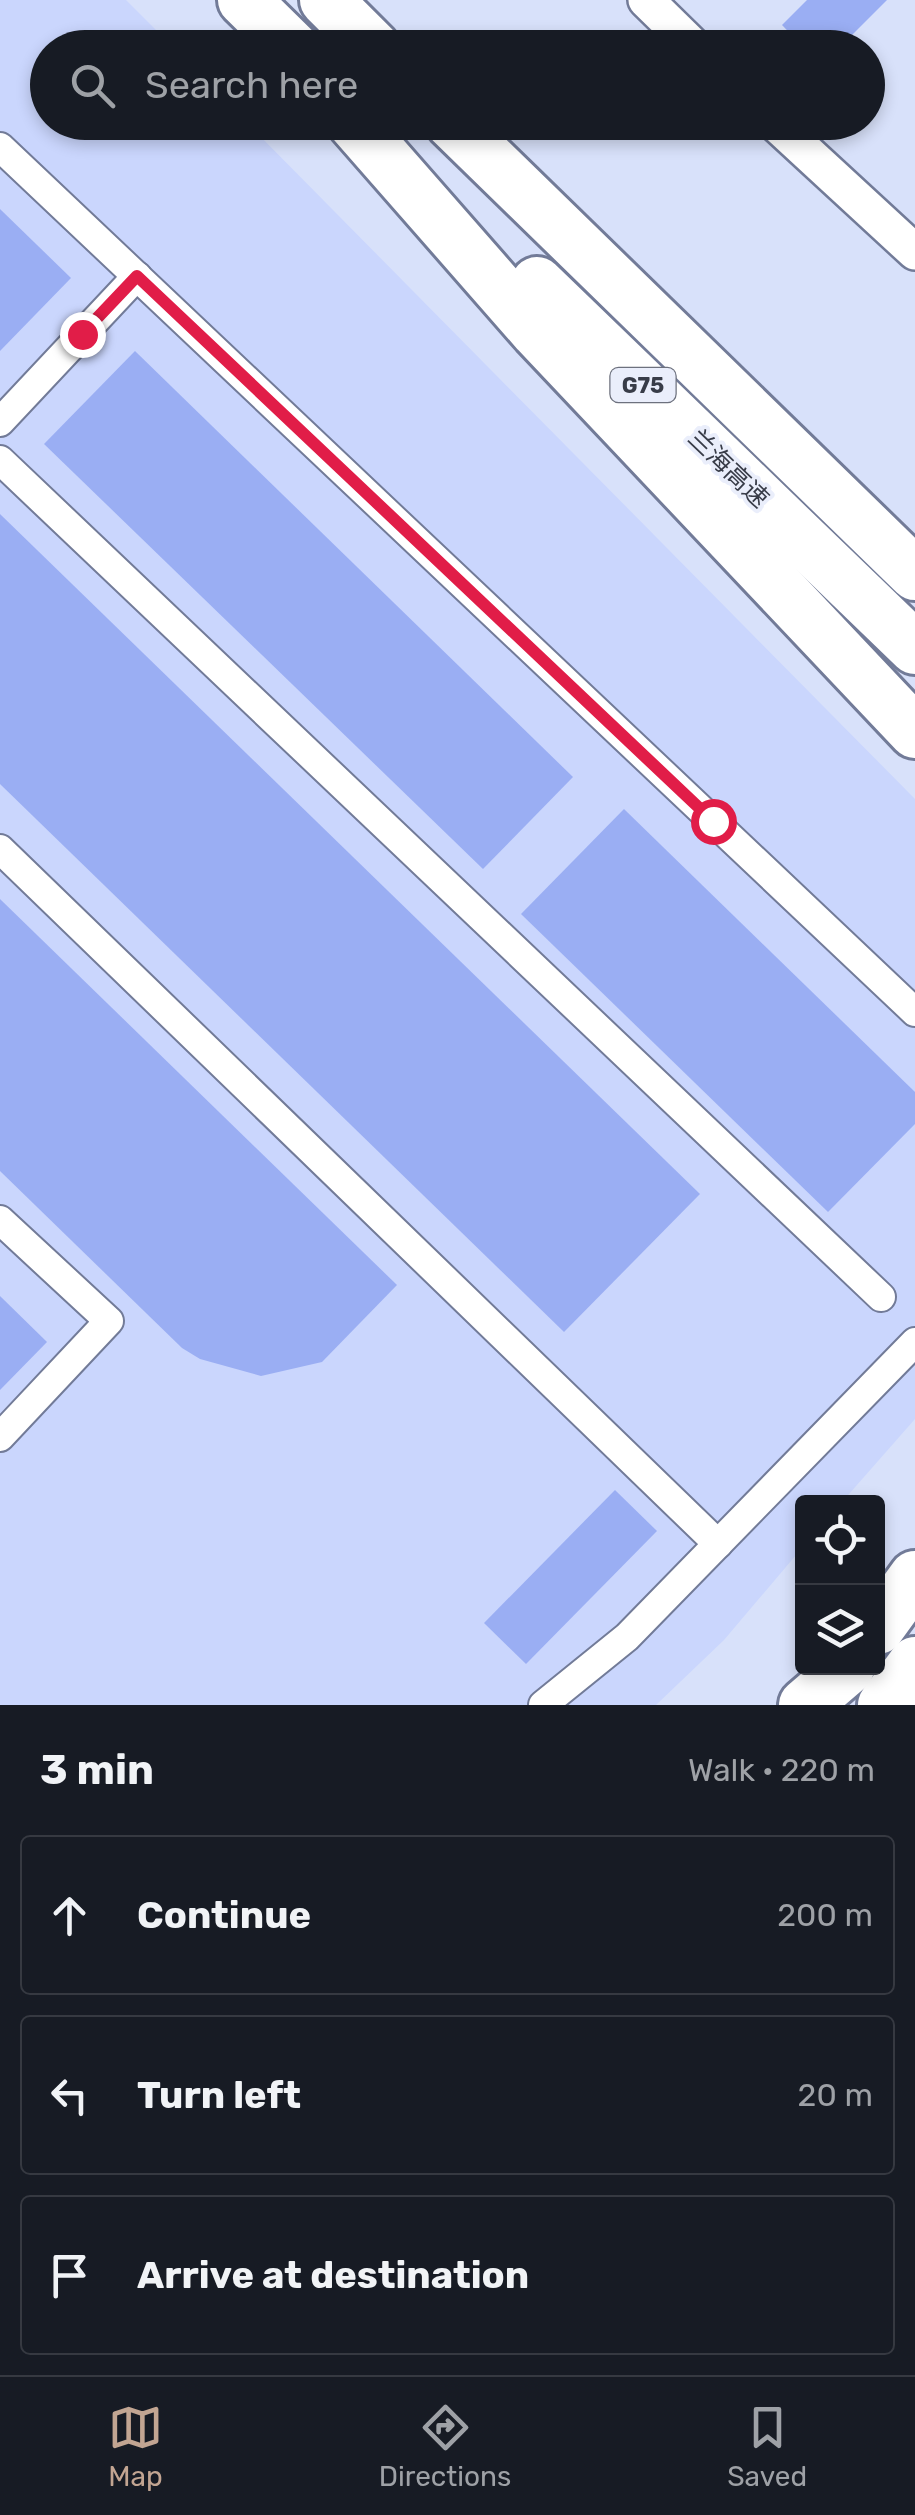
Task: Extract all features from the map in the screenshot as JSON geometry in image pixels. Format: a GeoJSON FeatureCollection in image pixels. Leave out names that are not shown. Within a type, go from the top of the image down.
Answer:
{"type":"FeatureCollection","features":[{"type":"Feature","properties":{"kind":"highway"},"geometry":{"type":"LineString","coordinates":[[326,0],[356,30]]}},
{"type":"Feature","properties":{"kind":"highway"},"geometry":{"type":"LineString","coordinates":[[247,3],[273,30]]}},
{"type":"Feature","properties":{"kind":"highway"},"geometry":{"type":"LineString","coordinates":[[369,140],[537,332],[915,732]]}},
{"type":"Feature","properties":{"kind":"highway","name":"兰海高速"},"geometry":{"type":"LineString","coordinates":[[390,140],[915,648]]}},
{"type":"Feature","properties":{"kind":"highway","name":"G75"},"geometry":{"type":"LineString","coordinates":[[470,140],[915,574]]}},
{"type":"Feature","properties":{"kind":"highway"},"geometry":{"type":"LineString","coordinates":[[885,1618],[915,1577]]}},
{"type":"Feature","properties":{"kind":"highway"},"geometry":{"type":"LineString","coordinates":[[884,1705],[915,1663]]}},
{"type":"Feature","properties":{"kind":"highway"},"geometry":{"type":"LineString","coordinates":[[806,1705],[840,1675]]}},
{"type":"Feature","properties":{"kind":"highway"},"geometry":{"type":"LineString","coordinates":[[819,1705],[843,1675]]}},
{"type":"Feature","properties":{"kind":"street"},"geometry":{"type":"LineString","coordinates":[[646,0],[677,30]]}},
{"type":"Feature","properties":{"kind":"street"},"geometry":{"type":"LineString","coordinates":[[794,140],[915,252]]}},
{"type":"Feature","properties":{"kind":"street"},"geometry":{"type":"LineString","coordinates":[[0,147],[915,1012]]}},
{"type":"Feature","properties":{"kind":"street"},"geometry":{"type":"LineString","coordinates":[[0,422],[137,276]]}},
{"type":"Feature","properties":{"kind":"street"},"geometry":{"type":"LineString","coordinates":[[0,460],[880,1297]]}},
{"type":"Feature","properties":{"kind":"street"},"geometry":{"type":"LineString","coordinates":[[0,849],[718,1544]]}},
{"type":"Feature","properties":{"kind":"street"},"geometry":{"type":"LineString","coordinates":[[0,1220],[109,1321],[0,1437]]}},
{"type":"Feature","properties":{"kind":"street"},"geometry":{"type":"LineString","coordinates":[[542,1705],[615,1648],[915,1342]]}},
{"type":"Feature","properties":{"kind":"shaded area"},"geometry":{"type":"Polygon","coordinates":[[[0,0],[126,0],[156,30],[30,30],[30,140],[264,140],[915,799],[915,1419],[848,1495],[795,1495],[795,1556],[724,1640],[656,1705],[0,1705],[0,0]]]}},
{"type":"Feature","properties":{"kind":"building"},"geometry":{"type":"Polygon","coordinates":[[[807,0],[887,0],[857,30],[787,30],[782,25],[807,0]]]}},
{"type":"Feature","properties":{"kind":"building"},"geometry":{"type":"Polygon","coordinates":[[[0,209],[71,278],[0,351],[0,209]]]}},
{"type":"Feature","properties":{"kind":"building"},"geometry":{"type":"Polygon","coordinates":[[[135,351],[573,777],[483,869],[44,444],[135,351]]]}},
{"type":"Feature","properties":{"kind":"building"},"geometry":{"type":"Polygon","coordinates":[[[0,514],[700,1194],[564,1332],[0,784],[0,514]]]}},
{"type":"Feature","properties":{"kind":"building"},"geometry":{"type":"Polygon","coordinates":[[[624,809],[915,1092],[915,1124],[828,1212],[521,914],[624,809]]]}},
{"type":"Feature","properties":{"kind":"building"},"geometry":{"type":"Polygon","coordinates":[[[0,899],[397,1285],[322,1362],[261,1376],[200,1359],[182,1348],[0,1171],[0,899]]]}},
{"type":"Feature","properties":{"kind":"building"},"geometry":{"type":"Polygon","coordinates":[[[0,1296],[47,1342],[0,1390],[0,1296]]]}},
{"type":"Feature","properties":{"kind":"building"},"geometry":{"type":"Polygon","coordinates":[[[615,1490],[657,1531],[526,1664],[484,1623],[615,1490]]]}},
{"type":"Feature","properties":{"kind":"route"},"geometry":{"type":"LineString","coordinates":[[82,334],[137,276],[713,821]]}}]}
